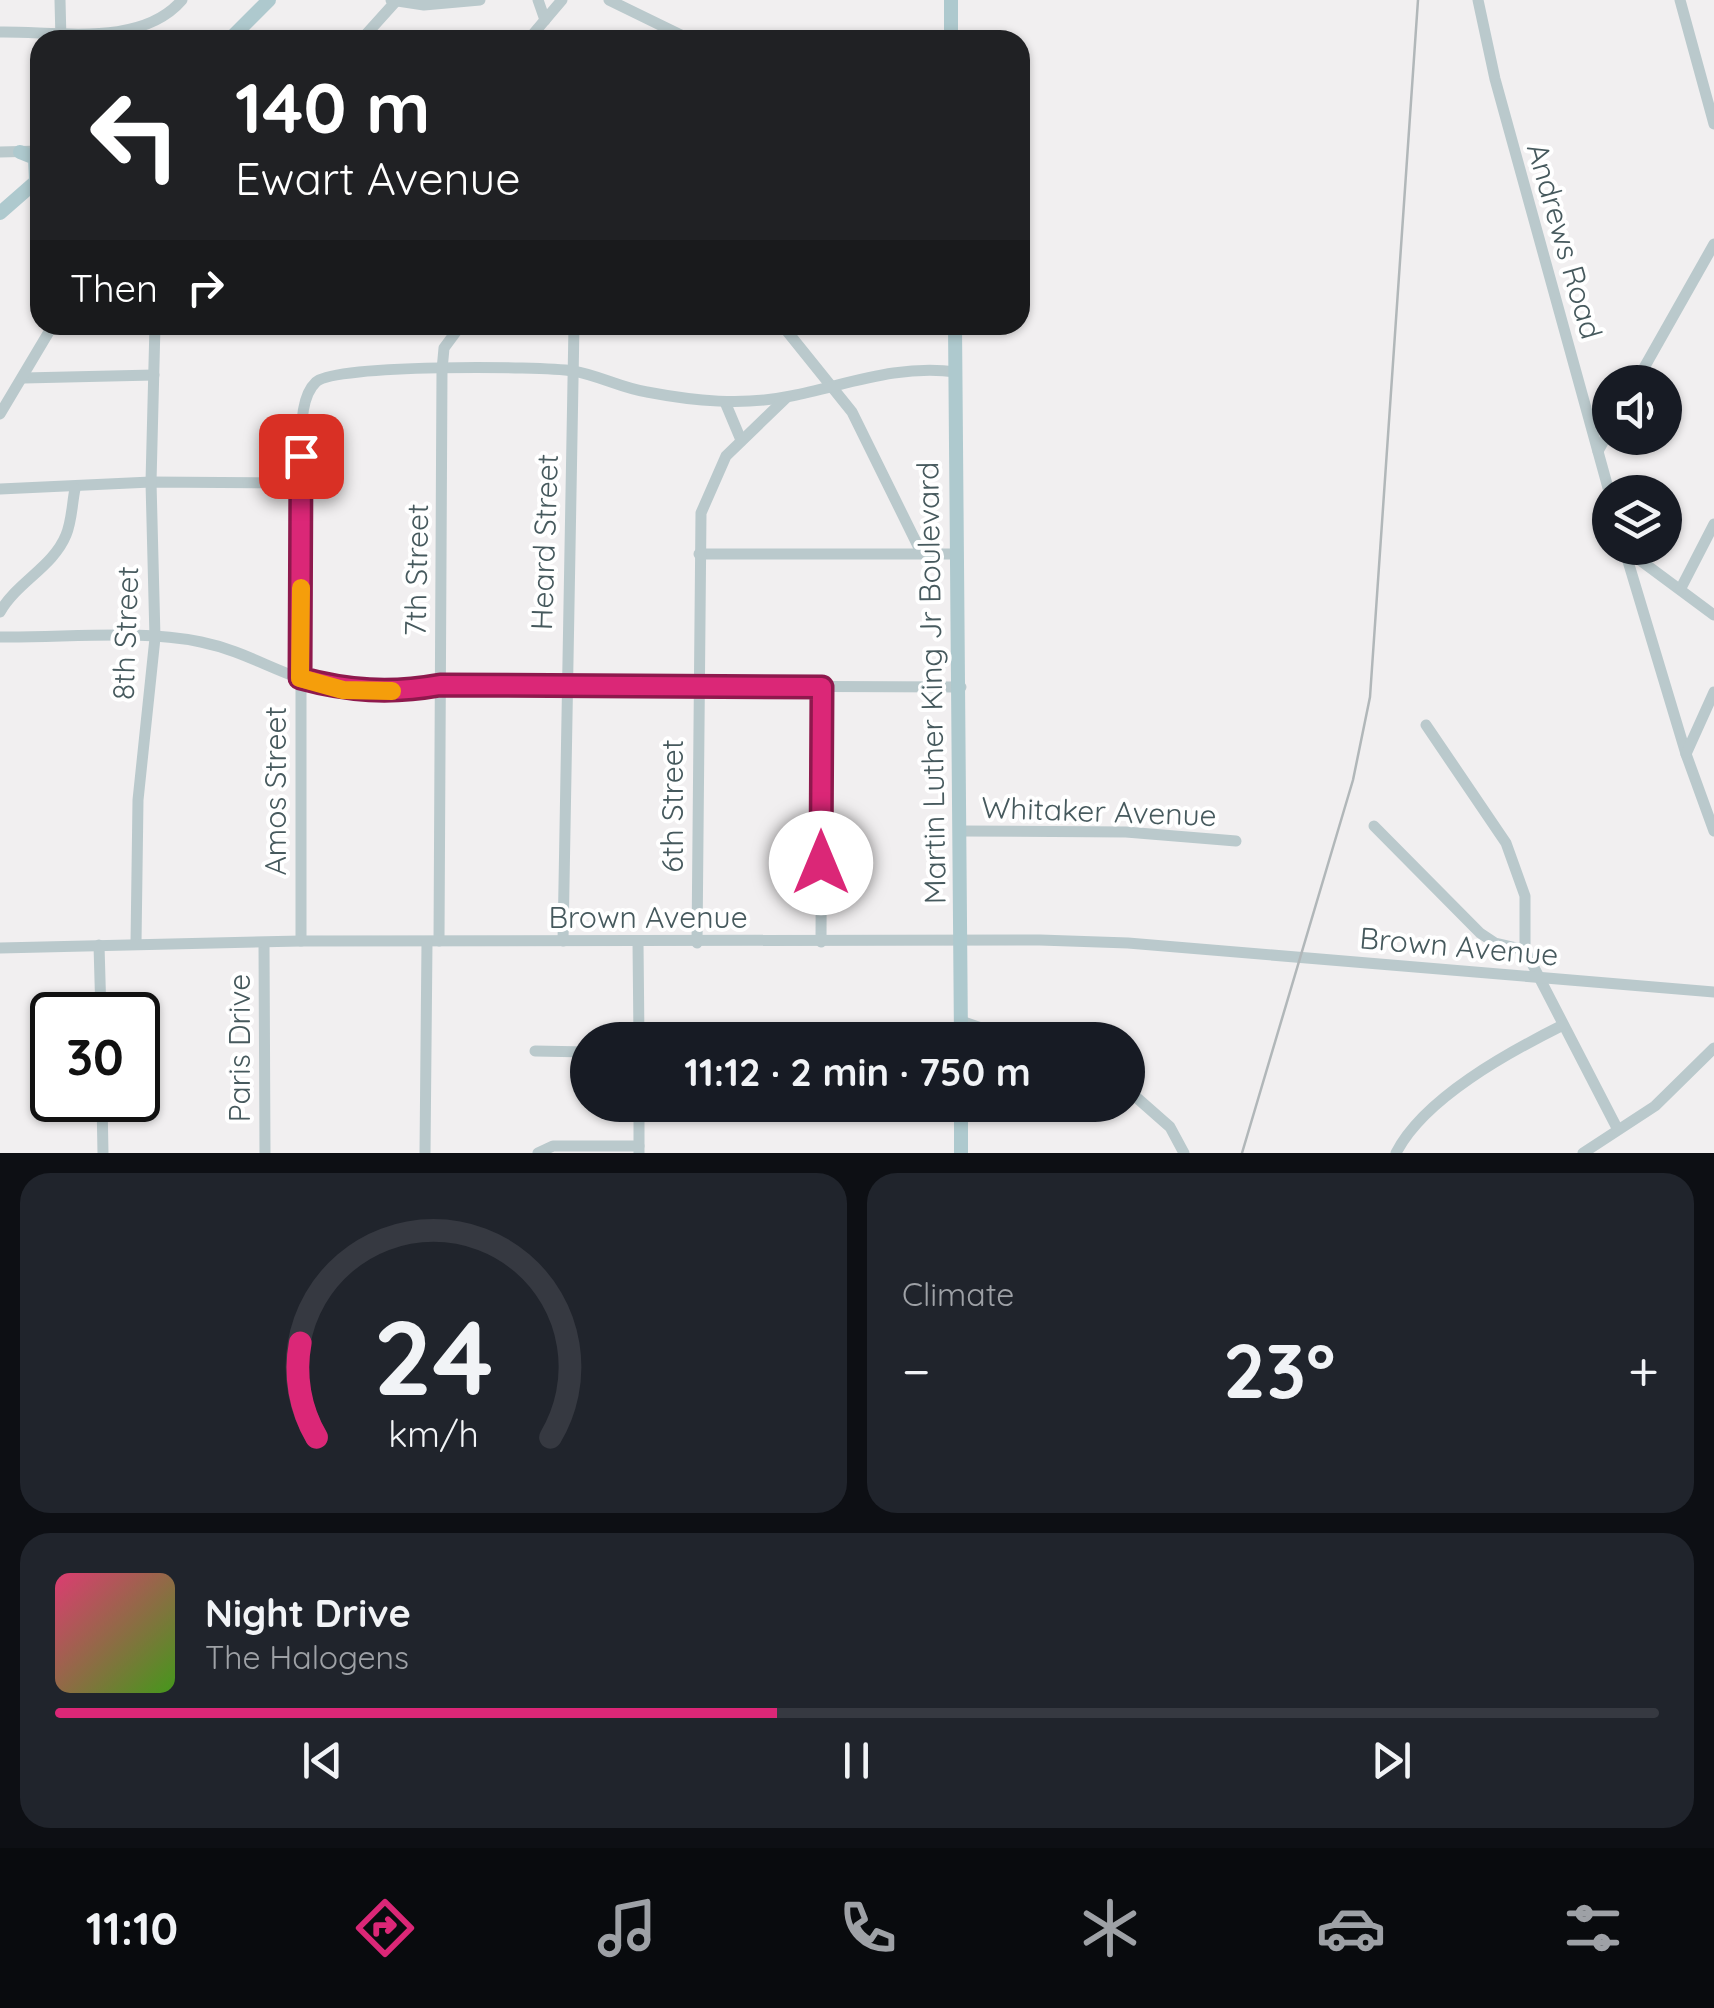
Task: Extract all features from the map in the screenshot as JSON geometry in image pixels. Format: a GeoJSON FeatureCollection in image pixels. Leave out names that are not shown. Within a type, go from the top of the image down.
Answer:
{"type":"FeatureCollection","features":[{"type":"Feature","properties":{"kind":"main road"},"geometry":{"type":"LineString","coordinates":[[239,30],[269,0]]}},
{"type":"Feature","properties":{"kind":"main road"},"geometry":{"type":"LineString","coordinates":[[951,30],[952,0]]}},
{"type":"Feature","properties":{"kind":"main road"},"geometry":{"type":"LineString","coordinates":[[20,152],[30,159]]}},
{"type":"Feature","properties":{"kind":"main road"},"geometry":{"type":"LineString","coordinates":[[0,213],[30,186]]}},
{"type":"Feature","properties":{"kind":"main road","name":"Martin Luther King Jr Boulevard"},"geometry":{"type":"LineString","coordinates":[[955,335],[961,1021]]}},
{"type":"Feature","properties":{"kind":"main road"},"geometry":{"type":"LineString","coordinates":[[961,1122],[961,1153]]}},
{"type":"Feature","properties":{"kind":"street"},"geometry":{"type":"LineString","coordinates":[[60,0],[61,30]]}},
{"type":"Feature","properties":{"kind":"street"},"geometry":{"type":"LineString","coordinates":[[117,30],[157,23],[182,0]]}},
{"type":"Feature","properties":{"kind":"street"},"geometry":{"type":"LineString","coordinates":[[370,30],[395,0],[424,5],[480,0]]}},
{"type":"Feature","properties":{"kind":"street"},"geometry":{"type":"LineString","coordinates":[[538,0],[545,20]]}},
{"type":"Feature","properties":{"kind":"street"},"geometry":{"type":"LineString","coordinates":[[536,30],[562,0]]}},
{"type":"Feature","properties":{"kind":"street"},"geometry":{"type":"LineString","coordinates":[[608,0],[670,30]]}},
{"type":"Feature","properties":{"kind":"street","name":"Andrews Road"},"geometry":{"type":"LineString","coordinates":[[1478,0],[1495,79],[1592,429]]}},
{"type":"Feature","properties":{"kind":"street"},"geometry":{"type":"LineString","coordinates":[[1680,0],[1714,124]]}},
{"type":"Feature","properties":{"kind":"street"},"geometry":{"type":"LineString","coordinates":[[0,32],[30,33]]}},
{"type":"Feature","properties":{"kind":"street"},"geometry":{"type":"LineString","coordinates":[[0,152],[30,152]]}},
{"type":"Feature","properties":{"kind":"street"},"geometry":{"type":"LineString","coordinates":[[1646,365],[1714,244]]}},
{"type":"Feature","properties":{"kind":"street"},"geometry":{"type":"LineString","coordinates":[[0,414],[48,335]]}},
{"type":"Feature","properties":{"kind":"street","name":"8th Street"},"geometry":{"type":"LineString","coordinates":[[136,943],[138,800],[155,638],[151,482],[155,335]]}},
{"type":"Feature","properties":{"kind":"street","name":"7th Street"},"geometry":{"type":"LineString","coordinates":[[426,1153],[440,685],[442,370],[444,348],[454,335]]}},
{"type":"Feature","properties":{"kind":"street","name":"Heard Street"},"geometry":{"type":"LineString","coordinates":[[564,941],[565,686],[574,335]]}},
{"type":"Feature","properties":{"kind":"street"},"geometry":{"type":"LineString","coordinates":[[790,335],[852,412],[921,552]]}},
{"type":"Feature","properties":{"kind":"street"},"geometry":{"type":"LineString","coordinates":[[442,370],[574,371],[644,392],[724,402],[788,397],[893,372],[956,372]]}},
{"type":"Feature","properties":{"kind":"street","name":"Amos Street"},"geometry":{"type":"LineString","coordinates":[[301,942],[301,484],[306,399],[316,381],[352,371],[442,370]]}},
{"type":"Feature","properties":{"kind":"street"},"geometry":{"type":"LineString","coordinates":[[24,378],[154,375]]}},
{"type":"Feature","properties":{"kind":"street","name":"6th Street"},"geometry":{"type":"LineString","coordinates":[[697,943],[696,687],[701,513],[726,456],[788,397]]}},
{"type":"Feature","properties":{"kind":"street"},"geometry":{"type":"LineString","coordinates":[[724,402],[741,440]]}},
{"type":"Feature","properties":{"kind":"street"},"geometry":{"type":"LineString","coordinates":[[0,489],[75,489],[151,482],[301,484]]}},
{"type":"Feature","properties":{"kind":"street"},"geometry":{"type":"LineString","coordinates":[[0,612],[11,592],[56,554],[68,533],[75,489]]}},
{"type":"Feature","properties":{"kind":"street"},"geometry":{"type":"LineString","coordinates":[[1681,588],[1714,524]]}},
{"type":"Feature","properties":{"kind":"street"},"geometry":{"type":"LineString","coordinates":[[699,554],[955,554]]}},
{"type":"Feature","properties":{"kind":"street"},"geometry":{"type":"LineString","coordinates":[[1630,565],[1686,754],[1714,830]]}},
{"type":"Feature","properties":{"kind":"street"},"geometry":{"type":"LineString","coordinates":[[1649,565],[1714,616]]}},
{"type":"Feature","properties":{"kind":"street"},"geometry":{"type":"LineString","coordinates":[[0,637],[196,641],[235,650],[300,678],[343,690],[378,692],[440,685],[961,687]]}},
{"type":"Feature","properties":{"kind":"street"},"geometry":{"type":"LineString","coordinates":[[821,942],[822,687]]}},
{"type":"Feature","properties":{"kind":"street"},"geometry":{"type":"LineString","coordinates":[[1686,754],[1714,692]]}},
{"type":"Feature","properties":{"kind":"street"},"geometry":{"type":"LineString","coordinates":[[1426,725],[1506,843],[1526,896],[1525,950],[1617,1128]]}},
{"type":"Feature","properties":{"kind":"street"},"geometry":{"type":"LineString","coordinates":[[1374,826],[1480,933],[1495,944],[1525,950]]}},
{"type":"Feature","properties":{"kind":"street","name":"Whitaker Avenue"},"geometry":{"type":"LineString","coordinates":[[961,832],[1126,832],[1236,842]]}},
{"type":"Feature","properties":{"kind":"street","name":"Brown Avenue"},"geometry":{"type":"LineString","coordinates":[[0,948],[433,941],[1128,943],[1714,992]]}},
{"type":"Feature","properties":{"kind":"street","name":"Paris Drive"},"geometry":{"type":"LineString","coordinates":[[264,942],[264,1153]]}},
{"type":"Feature","properties":{"kind":"street"},"geometry":{"type":"LineString","coordinates":[[638,942],[639,1022]]}},
{"type":"Feature","properties":{"kind":"street"},"geometry":{"type":"LineString","coordinates":[[99,944],[100,992]]}},
{"type":"Feature","properties":{"kind":"street"},"geometry":{"type":"LineString","coordinates":[[1396,1153],[1406,1134],[1472,1078],[1563,1025]]}},
{"type":"Feature","properties":{"kind":"street"},"geometry":{"type":"LineString","coordinates":[[1582,1153],[1655,1106],[1714,1048]]}},
{"type":"Feature","properties":{"kind":"street"},"geometry":{"type":"LineString","coordinates":[[535,1052],[570,1052]]}},
{"type":"Feature","properties":{"kind":"street"},"geometry":{"type":"LineString","coordinates":[[1145,1105],[1170,1127],[1184,1153]]}},
{"type":"Feature","properties":{"kind":"street"},"geometry":{"type":"LineString","coordinates":[[103,1122],[104,1153]]}},
{"type":"Feature","properties":{"kind":"street"},"geometry":{"type":"LineString","coordinates":[[538,1153],[552,1146],[638,1150],[639,1122]]}},
{"type":"Feature","properties":{"kind":"railway"},"geometry":{"type":"LineString","coordinates":[[1242,1153],[1353,780],[1370,697],[1418,0]]}},
{"type":"Feature","properties":{"kind":"slow traffic"},"geometry":{"type":"LineString","coordinates":[[301,588],[300,678],[343,690],[392,691]]}},
{"type":"Feature","properties":{"kind":"route"},"geometry":{"type":"LineString","coordinates":[[301,456],[300,678],[343,690],[378,692],[440,685],[822,687],[821,863]]}}]}
